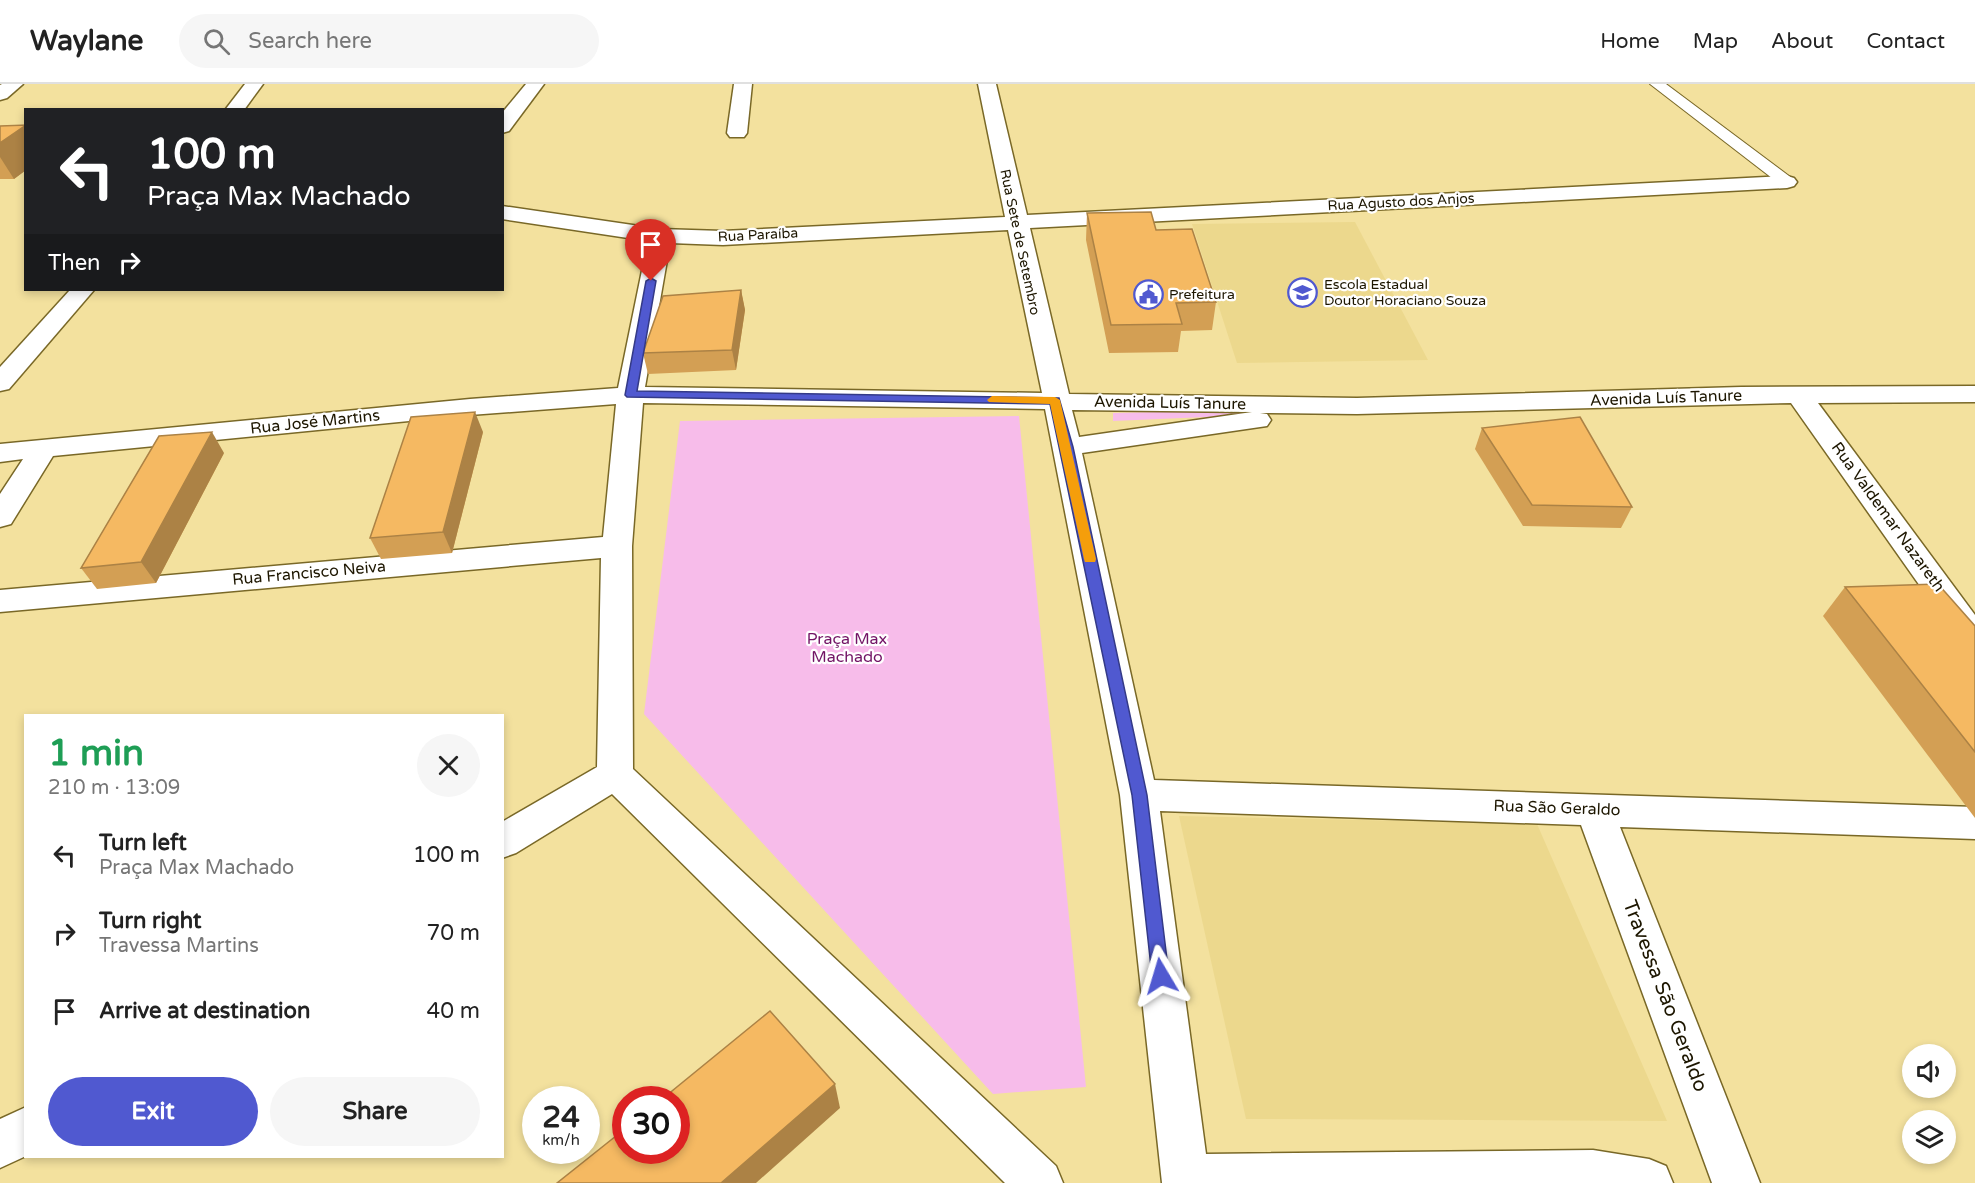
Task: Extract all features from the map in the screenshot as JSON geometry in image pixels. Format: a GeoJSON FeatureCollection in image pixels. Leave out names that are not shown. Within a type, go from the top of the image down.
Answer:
{"type":"FeatureCollection","features":[{"type":"Feature","properties":{"kind":"street"},"geometry":{"type":"LineString","coordinates":[[0,94],[14,84]]}},
{"type":"Feature","properties":{"kind":"street"},"geometry":{"type":"LineString","coordinates":[[236,108],[254,84]]}},
{"type":"Feature","properties":{"kind":"street"},"geometry":{"type":"LineString","coordinates":[[504,124],[535,84]]}},
{"type":"Feature","properties":{"kind":"street"},"geometry":{"type":"LineString","coordinates":[[737,133],[742,84]]}},
{"type":"Feature","properties":{"kind":"street","name":"Rua Sete de Setembro"},"geometry":{"type":"LineString","coordinates":[[987,84],[1055,400]]}},
{"type":"Feature","properties":{"kind":"street","name":"Rua Agusto dos Anjos"},"geometry":{"type":"LineString","coordinates":[[1016,222],[1787,182]]}},
{"type":"Feature","properties":{"kind":"street","name":"Rua Paraíba"},"geometry":{"type":"LineString","coordinates":[[504,212],[660,236],[723,238],[1016,222]]}},
{"type":"Feature","properties":{"kind":"street"},"geometry":{"type":"LineString","coordinates":[[660,236],[630,395],[617,546],[615,774],[1039,1183]]}},
{"type":"Feature","properties":{"kind":"street"},"geometry":{"type":"LineString","coordinates":[[0,383],[81,291]]}},
{"type":"Feature","properties":{"kind":"street","name":"Avenida Luís Tanure"},"geometry":{"type":"LineString","coordinates":[[1055,400],[1357,406],[1741,395],[1975,394]]}},
{"type":"Feature","properties":{"kind":"street"},"geometry":{"type":"LineString","coordinates":[[630,395],[1055,400],[1067,447],[1139,795],[1183,1181],[1593,1174],[1649,1183]]}},
{"type":"Feature","properties":{"kind":"street","name":"Rua José Martins"},"geometry":{"type":"LineString","coordinates":[[0,453],[470,407],[630,395]]}},
{"type":"Feature","properties":{"kind":"street","name":"Rua Valdemar Nazareth"},"geometry":{"type":"LineString","coordinates":[[1800,396],[1975,639]]}},
{"type":"Feature","properties":{"kind":"street","name":"Avenida Luís Tanure"},"geometry":{"type":"LineString","coordinates":[[1067,447],[1357,406]]}},
{"type":"Feature","properties":{"kind":"street"},"geometry":{"type":"LineString","coordinates":[[0,517],[44,448]]}},
{"type":"Feature","properties":{"kind":"street","name":"Rua Francisco Neiva"},"geometry":{"type":"LineString","coordinates":[[0,601],[617,546]]}},
{"type":"Feature","properties":{"kind":"street"},"geometry":{"type":"LineString","coordinates":[[504,841],[615,774]]}},
{"type":"Feature","properties":{"kind":"street","name":"Rua São Geraldo"},"geometry":{"type":"LineString","coordinates":[[1139,795],[1975,823]]}},
{"type":"Feature","properties":{"kind":"street","name":"Travessa São Geraldo"},"geometry":{"type":"LineString","coordinates":[[1594,809],[1736,1183]]}},
{"type":"Feature","properties":{"kind":"street"},"geometry":{"type":"LineString","coordinates":[[0,1145],[24,1131]]}},
{"type":"Feature","properties":{"kind":"lane"},"geometry":{"type":"LineString","coordinates":[[1657,84],[1787,182]]}},
{"type":"Feature","properties":{"kind":"shaded area","name":"Escola Estadual Doutor Horaciano Souza"},"geometry":{"type":"Polygon","coordinates":[[[1355,222],[1428,360],[1237,363],[1192,224],[1355,222]]]}},
{"type":"Feature","properties":{"kind":"shaded area"},"geometry":{"type":"Polygon","coordinates":[[[1179,816],[1537,824],[1667,1121],[1246,1119],[1179,816]]]}},
{"type":"Feature","properties":{"kind":"green space"},"geometry":{"type":"Polygon","coordinates":[[[1253,410],[1253,415],[1113,421],[1113,413],[1253,410]]]}},
{"type":"Feature","properties":{"kind":"green space","name":"Praça Max Machado"},"geometry":{"type":"Polygon","coordinates":[[[1019,416],[1086,1087],[993,1094],[644,714],[680,421],[1019,416]]]}},
{"type":"Feature","properties":{"kind":"building"},"geometry":{"type":"Polygon","coordinates":[[[24,125],[0,143],[0,126],[24,125]]]}},
{"type":"Feature","properties":{"kind":"building","name":"Prefeitura"},"geometry":{"type":"Polygon","coordinates":[[[1151,212],[1156,230],[1192,229],[1216,302],[1176,303],[1182,324],[1111,325],[1087,213],[1151,212]]]}},
{"type":"Feature","properties":{"kind":"building"},"geometry":{"type":"Polygon","coordinates":[[[741,290],[732,350],[643,353],[663,296],[741,290]]]}},
{"type":"Feature","properties":{"kind":"building"},"geometry":{"type":"Polygon","coordinates":[[[475,412],[443,532],[370,538],[411,417],[475,412]]]}},
{"type":"Feature","properties":{"kind":"building"},"geometry":{"type":"Polygon","coordinates":[[[1580,417],[1632,507],[1532,505],[1482,428],[1580,417]]]}},
{"type":"Feature","properties":{"kind":"building"},"geometry":{"type":"Polygon","coordinates":[[[212,432],[141,562],[81,568],[159,436],[212,432]]]}},
{"type":"Feature","properties":{"kind":"building"},"geometry":{"type":"Polygon","coordinates":[[[1938,584],[1975,626],[1975,752],[1845,587],[1938,584]]]}},
{"type":"Feature","properties":{"kind":"building"},"geometry":{"type":"Polygon","coordinates":[[[770,1011],[835,1084],[721,1183],[557,1183],[581,1164],[600,1164],[600,1149],[612,1139],[612,1164],[690,1164],[690,1086],[678,1086],[770,1011]]]}},
{"type":"Feature","properties":{"kind":"slow traffic"},"geometry":{"type":"LineString","coordinates":[[992,400],[1055,400],[1090,559]]}},
{"type":"Feature","properties":{"kind":"place","name":"Escola Estadual Doutor Horaciano Souza"},"geometry":{"type":"Point","coordinates":[1303,292]}},
{"type":"Feature","properties":{"kind":"place","name":"Prefeitura"},"geometry":{"type":"Point","coordinates":[1148,294]}},
{"type":"Feature","properties":{"kind":"route"},"geometry":{"type":"LineString","coordinates":[[651,281],[630,395],[1055,400],[1067,447],[1139,795],[1161,976]]}}]}
